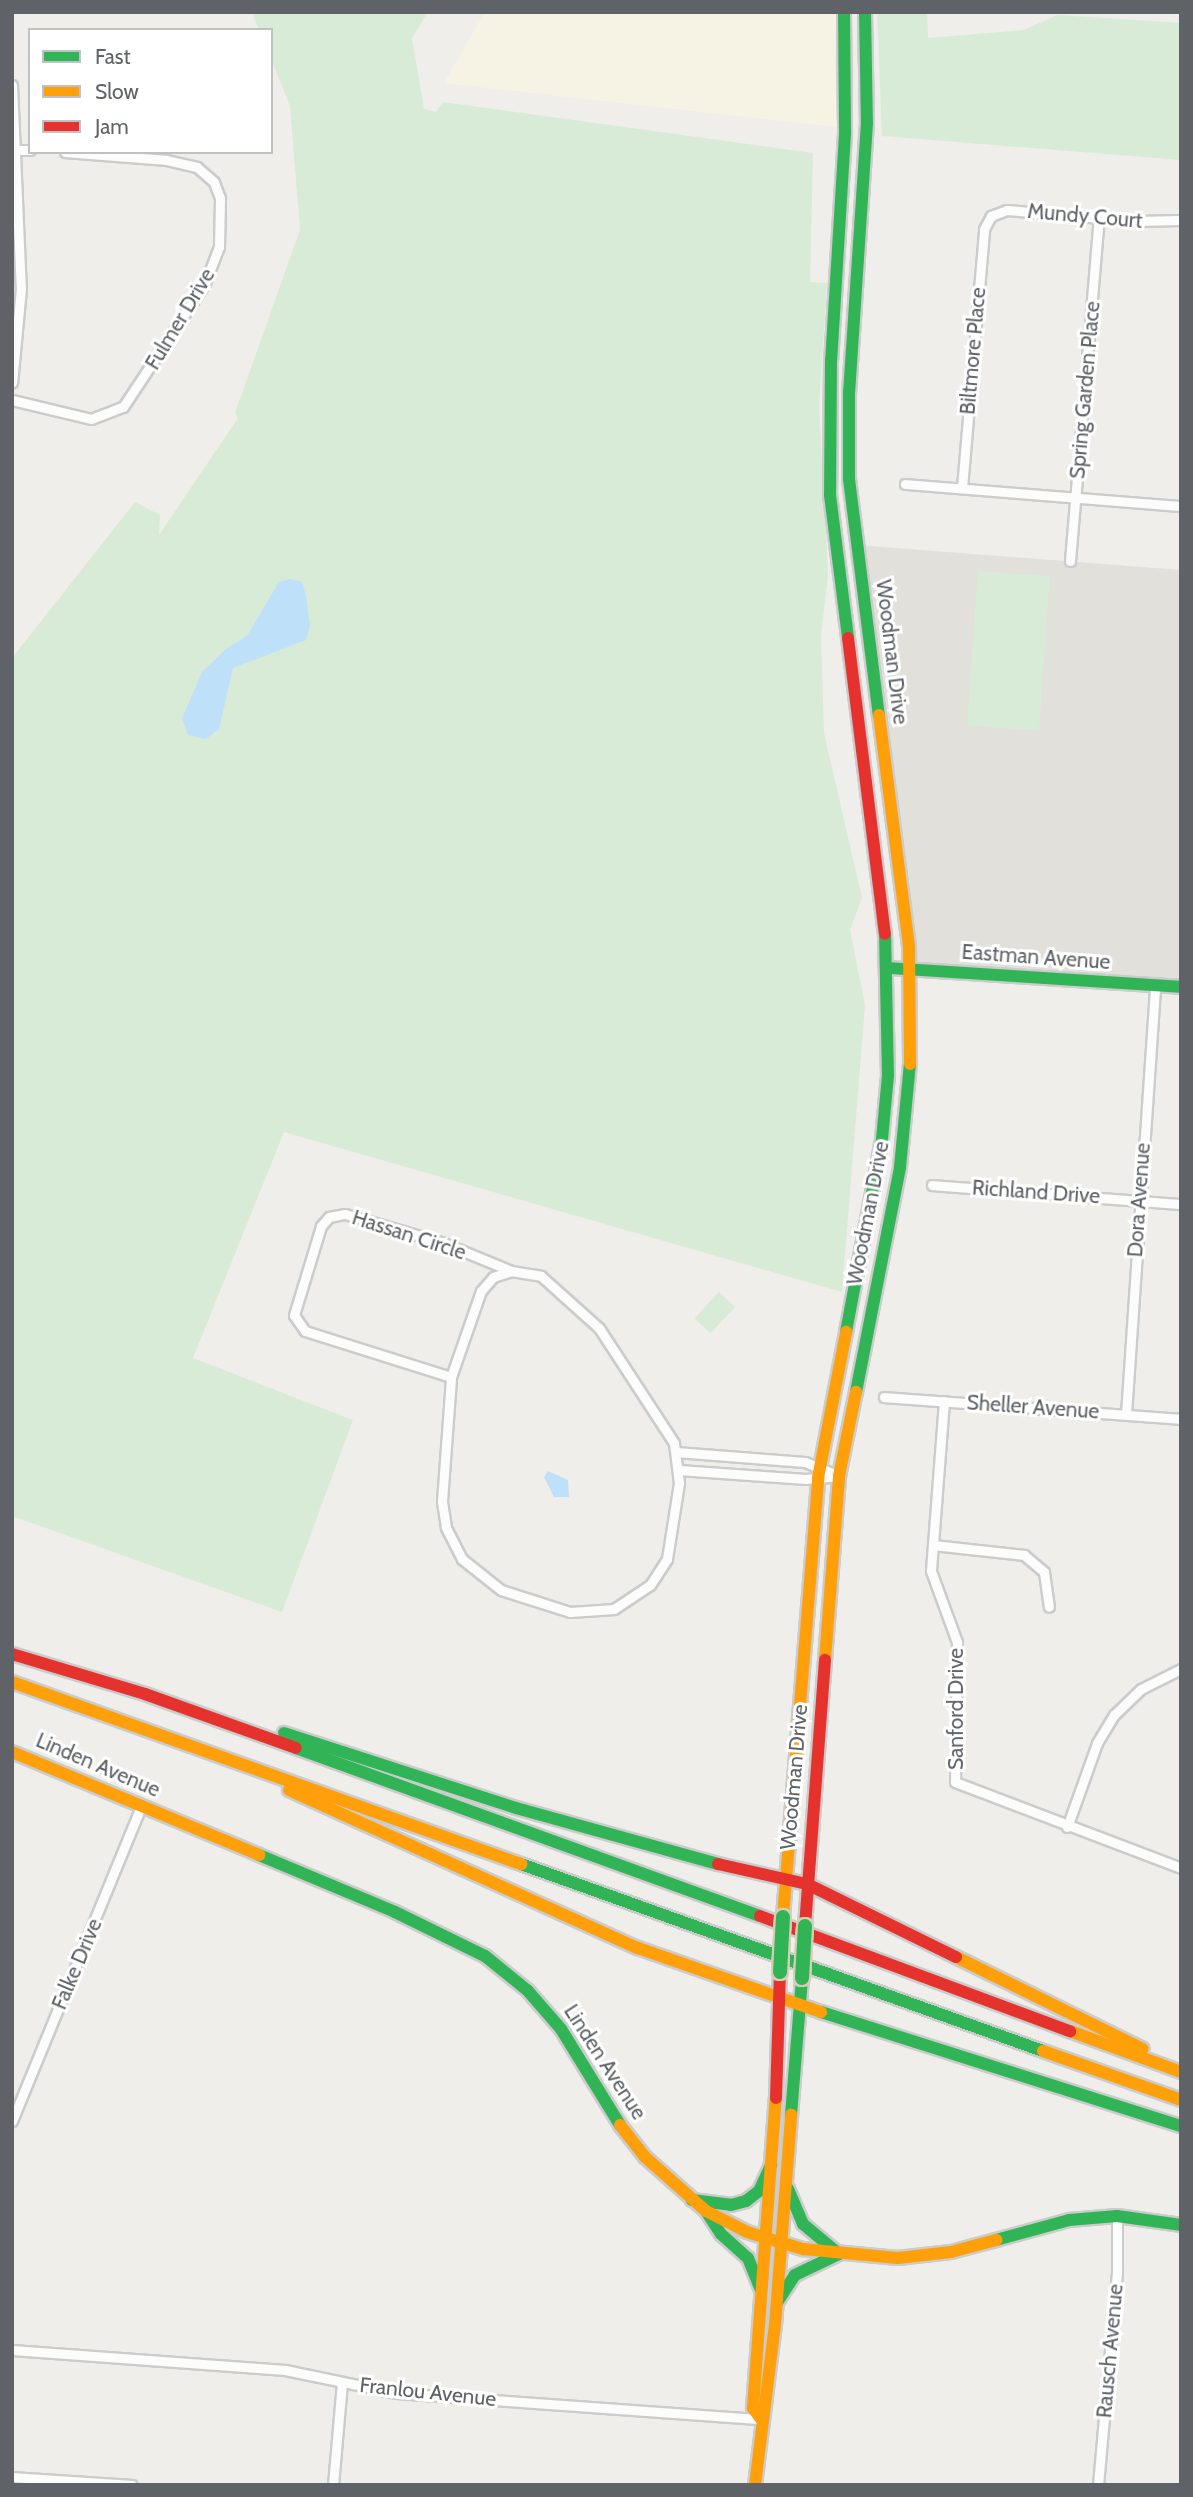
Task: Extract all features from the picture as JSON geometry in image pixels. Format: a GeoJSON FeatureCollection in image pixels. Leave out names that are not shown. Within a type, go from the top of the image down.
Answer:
{"type":"FeatureCollection","features":[{"type":"Feature","properties":{"kind":"main road","name":"Woodman Drive"},"geometry":{"type":"LineString","coordinates":[[755,2485],[777,2302],[774,2158],[780,1972],[818,1473],[882,1139],[888,1076],[889,968],[830,495],[830,371],[845,128],[844,12]]}},
{"type":"Feature","properties":{"kind":"main road","name":"Woodman Drive"},"geometry":{"type":"LineString","coordinates":[[761,2419],[754,2408],[761,2294],[776,2239],[786,2184],[802,1978],[810,1826],[839,1476],[906,1125],[910,968],[848,469],[867,123],[865,12]]}},
{"type":"Feature","properties":{"kind":"main road","name":"Eastman Avenue"},"geometry":{"type":"LineString","coordinates":[[889,968],[1181,988]]}},
{"type":"Feature","properties":{"kind":"main road"},"geometry":{"type":"LineString","coordinates":[[12,1654],[320,1743],[516,1808],[807,1884],[1181,2065]]}},
{"type":"Feature","properties":{"kind":"main road"},"geometry":{"type":"LineString","coordinates":[[12,1682],[1181,2100]]}},
{"type":"Feature","properties":{"kind":"main road"},"geometry":{"type":"LineString","coordinates":[[145,1694],[581,1849],[1181,2072]]}},
{"type":"Feature","properties":{"kind":"main road","name":"Linden Avenue"},"geometry":{"type":"LineString","coordinates":[[12,1752],[395,1912],[485,1956],[545,2009],[576,2049],[634,2144],[706,2211],[747,2232],[839,2254],[928,2255],[1041,2225],[1117,2216],[1181,2225]]}},
{"type":"Feature","properties":{"kind":"main road"},"geometry":{"type":"LineString","coordinates":[[225,1757],[546,1909],[779,1999],[1181,2126]]}},
{"type":"Feature","properties":{"kind":"main road"},"geometry":{"type":"LineString","coordinates":[[692,2200],[731,2205],[746,2201],[759,2191],[774,2158]]}},
{"type":"Feature","properties":{"kind":"main road"},"geometry":{"type":"LineString","coordinates":[[777,2302],[795,2275],[839,2254],[803,2224],[786,2184]]}},
{"type":"Feature","properties":{"kind":"main road"},"geometry":{"type":"LineString","coordinates":[[706,2211],[721,2234],[748,2259],[761,2294]]}},
{"type":"Feature","properties":{"kind":"street"},"geometry":{"type":"LineString","coordinates":[[12,85],[16,302],[12,383]]}},
{"type":"Feature","properties":{"kind":"street"},"geometry":{"type":"LineString","coordinates":[[15,150],[28,150]]}},
{"type":"Feature","properties":{"kind":"street","name":"Fulmer Drive"},"geometry":{"type":"LineString","coordinates":[[12,400],[91,419],[123,407],[205,283],[219,247],[220,198],[214,182],[197,167],[166,160],[90,154]]}},
{"type":"Feature","properties":{"kind":"street","name":"Mundy Court"},"geometry":{"type":"LineString","coordinates":[[991,216],[1007,209],[1099,218],[1181,220]]}},
{"type":"Feature","properties":{"kind":"street","name":"Biltmore Place"},"geometry":{"type":"LineString","coordinates":[[962,488],[984,229],[991,216]]}},
{"type":"Feature","properties":{"kind":"street","name":"Spring Garden Place"},"geometry":{"type":"LineString","coordinates":[[1070,561],[1099,218]]}},
{"type":"Feature","properties":{"kind":"street"},"geometry":{"type":"LineString","coordinates":[[905,484],[1181,506]]}},
{"type":"Feature","properties":{"kind":"street","name":"Dora Avenue"},"geometry":{"type":"LineString","coordinates":[[1126,1414],[1155,985]]}},
{"type":"Feature","properties":{"kind":"street","name":"Richland Drive"},"geometry":{"type":"LineString","coordinates":[[932,1185],[1181,1204]]}},
{"type":"Feature","properties":{"kind":"street","name":"Hassan Circle"},"geometry":{"type":"LineString","coordinates":[[451,1377],[305,1331],[295,1315],[321,1226],[329,1217],[345,1214],[441,1242],[511,1271],[541,1276],[599,1328],[639,1385],[676,1452],[679,1470],[667,1559],[637,1597],[614,1609],[588,1613],[516,1597],[468,1565],[446,1527],[442,1501],[451,1377],[481,1291],[493,1277],[511,1271]]}},
{"type":"Feature","properties":{"kind":"street","name":"Sheller Avenue"},"geometry":{"type":"LineString","coordinates":[[884,1396],[1181,1419]]}},
{"type":"Feature","properties":{"kind":"street","name":"Sanford Drive"},"geometry":{"type":"LineString","coordinates":[[944,1401],[933,1545],[933,1582],[954,1629],[959,1656],[955,1782],[1181,1868]]}},
{"type":"Feature","properties":{"kind":"street"},"geometry":{"type":"LineString","coordinates":[[676,1452],[805,1462],[818,1473]]}},
{"type":"Feature","properties":{"kind":"street"},"geometry":{"type":"LineString","coordinates":[[679,1470],[818,1473],[839,1476]]}},
{"type":"Feature","properties":{"kind":"street"},"geometry":{"type":"LineString","coordinates":[[933,1545],[1024,1555],[1044,1573],[1049,1607]]}},
{"type":"Feature","properties":{"kind":"street"},"geometry":{"type":"LineString","coordinates":[[1067,1826],[1097,1743],[1114,1715],[1141,1689],[1181,1669]]}},
{"type":"Feature","properties":{"kind":"street","name":"Falke Drive"},"geometry":{"type":"LineString","coordinates":[[12,2121],[141,1806]]}},
{"type":"Feature","properties":{"kind":"street","name":"Rausch Avenue"},"geometry":{"type":"LineString","coordinates":[[1098,2485],[1117,2271],[1117,2216]]}},
{"type":"Feature","properties":{"kind":"street","name":"Franlou Avenue"},"geometry":{"type":"LineString","coordinates":[[12,2350],[285,2370],[396,2393],[761,2419]]}},
{"type":"Feature","properties":{"kind":"street"},"geometry":{"type":"LineString","coordinates":[[333,2485],[342,2382]]}},
{"type":"Feature","properties":{"kind":"street"},"geometry":{"type":"LineString","coordinates":[[12,2477],[132,2485]]}},
{"type":"Feature","properties":{"kind":"shaded area"},"geometry":{"type":"Polygon","coordinates":[[[485,12],[843,12],[845,128],[444,83],[485,12]]]}},
{"type":"Feature","properties":{"kind":"shaded area"},"geometry":{"type":"Polygon","coordinates":[[[857,545],[1181,570],[1181,987],[910,968],[857,545]]]}},
{"type":"Feature","properties":{"kind":"green space"},"geometry":{"type":"Polygon","coordinates":[[[252,12],[428,12],[412,38],[424,109],[436,112],[443,102],[813,153],[810,282],[827,283],[819,405],[828,575],[821,636],[824,733],[862,898],[850,930],[865,1005],[842,1292],[284,1132],[193,1358],[353,1420],[282,1612],[12,1516],[12,658],[135,502],[160,515],[159,535],[238,418],[235,413],[300,230],[290,106],[273,64],[273,28],[258,28],[252,12]]]}},
{"type":"Feature","properties":{"kind":"green space"},"geometry":{"type":"Polygon","coordinates":[[[877,12],[927,12],[928,38],[1024,30],[1057,15],[1181,23],[1181,160],[882,136],[877,12]]]}},
{"type":"Feature","properties":{"kind":"green space"},"geometry":{"type":"Polygon","coordinates":[[[978,571],[1050,576],[1039,731],[967,726],[978,571]]]}},
{"type":"Feature","properties":{"kind":"green space"},"geometry":{"type":"Polygon","coordinates":[[[719,1292],[735,1307],[711,1333],[694,1318],[719,1292]]]}},
{"type":"Feature","properties":{"kind":"water"},"geometry":{"type":"Polygon","coordinates":[[[290,579],[302,582],[306,596],[310,626],[306,640],[233,668],[219,729],[206,739],[188,735],[182,718],[202,672],[227,648],[247,636],[279,582],[290,579]]]}},
{"type":"Feature","properties":{"kind":"water"},"geometry":{"type":"Polygon","coordinates":[[[548,1471],[568,1480],[569,1497],[554,1497],[544,1477],[548,1471]]]}},
{"type":"Feature","properties":{"kind":"traffic: fast"},"geometry":{"type":"LineString","coordinates":[[844,12],[845,134],[831,360],[830,495],[848,638]]}},
{"type":"Feature","properties":{"kind":"traffic: fast"},"geometry":{"type":"LineString","coordinates":[[865,12],[867,123],[849,392],[849,479],[879,715]]}},
{"type":"Feature","properties":{"kind":"traffic: fast"},"geometry":{"type":"LineString","coordinates":[[846,1332],[882,1139],[888,1076],[885,934]]}},
{"type":"Feature","properties":{"kind":"traffic: fast"},"geometry":{"type":"LineString","coordinates":[[889,968],[1181,987]]}},
{"type":"Feature","properties":{"kind":"traffic: fast"},"geometry":{"type":"LineString","coordinates":[[856,1392],[900,1167],[910,1064]]}},
{"type":"Feature","properties":{"kind":"traffic: fast"},"geometry":{"type":"LineString","coordinates":[[284,1733],[516,1808],[718,1864]]}},
{"type":"Feature","properties":{"kind":"traffic: fast"},"geometry":{"type":"LineString","coordinates":[[296,1748],[760,1916]]}},
{"type":"Feature","properties":{"kind":"traffic: fast"},"geometry":{"type":"LineString","coordinates":[[259,1855],[395,1912],[485,1956],[528,1991],[561,2029],[620,2125]]}},
{"type":"Feature","properties":{"kind":"traffic: fast"},"geometry":{"type":"LineString","coordinates":[[521,1864],[1043,2051]]}},
{"type":"Feature","properties":{"kind":"traffic: fast"},"geometry":{"type":"LineString","coordinates":[[780,1972],[783,1917]]}},
{"type":"Feature","properties":{"kind":"traffic: fast"},"geometry":{"type":"LineString","coordinates":[[802,1978],[805,1926]]}},
{"type":"Feature","properties":{"kind":"traffic: fast"},"geometry":{"type":"LineString","coordinates":[[791,2115],[802,1978]]}},
{"type":"Feature","properties":{"kind":"traffic: fast"},"geometry":{"type":"LineString","coordinates":[[821,2012],[1181,2126]]}},
{"type":"Feature","properties":{"kind":"traffic: fast"},"geometry":{"type":"LineString","coordinates":[[692,2200],[731,2205],[746,2201],[759,2191],[771,2165]]}},
{"type":"Feature","properties":{"kind":"traffic: fast"},"geometry":{"type":"LineString","coordinates":[[778,2301],[795,2275],[839,2254],[803,2224],[788,2189]]}},
{"type":"Feature","properties":{"kind":"traffic: fast"},"geometry":{"type":"LineString","coordinates":[[706,2211],[721,2234],[748,2258],[760,2288]]}},
{"type":"Feature","properties":{"kind":"traffic: fast"},"geometry":{"type":"LineString","coordinates":[[996,2240],[1069,2220],[1117,2216],[1181,2225]]}},
{"type":"Feature","properties":{"kind":"traffic: slow"},"geometry":{"type":"LineString","coordinates":[[879,715],[909,946],[910,1064]]}},
{"type":"Feature","properties":{"kind":"traffic: slow"},"geometry":{"type":"LineString","coordinates":[[783,1917],[818,1478],[846,1332]]}},
{"type":"Feature","properties":{"kind":"traffic: slow"},"geometry":{"type":"LineString","coordinates":[[825,1660],[839,1476],[856,1392]]}},
{"type":"Feature","properties":{"kind":"traffic: slow"},"geometry":{"type":"LineString","coordinates":[[12,1682],[521,1864]]}},
{"type":"Feature","properties":{"kind":"traffic: slow"},"geometry":{"type":"LineString","coordinates":[[12,1752],[259,1855]]}},
{"type":"Feature","properties":{"kind":"traffic: slow"},"geometry":{"type":"LineString","coordinates":[[289,1790],[638,1948],[821,2012]]}},
{"type":"Feature","properties":{"kind":"traffic: slow"},"geometry":{"type":"LineString","coordinates":[[956,1957],[1143,2049]]}},
{"type":"Feature","properties":{"kind":"traffic: slow"},"geometry":{"type":"LineString","coordinates":[[1070,2031],[1181,2072]]}},
{"type":"Feature","properties":{"kind":"traffic: slow"},"geometry":{"type":"LineString","coordinates":[[1043,2051],[1181,2100]]}},
{"type":"Feature","properties":{"kind":"traffic: slow"},"geometry":{"type":"LineString","coordinates":[[761,2419],[753,2408],[776,2098]]}},
{"type":"Feature","properties":{"kind":"traffic: slow"},"geometry":{"type":"LineString","coordinates":[[755,2485],[775,2325],[791,2115]]}},
{"type":"Feature","properties":{"kind":"traffic: slow"},"geometry":{"type":"LineString","coordinates":[[620,2125],[645,2157],[706,2211],[747,2232],[803,2249],[898,2258],[951,2252],[996,2240]]}},
{"type":"Feature","properties":{"kind":"traffic: jam"},"geometry":{"type":"LineString","coordinates":[[848,638],[885,934]]}},
{"type":"Feature","properties":{"kind":"traffic: jam"},"geometry":{"type":"LineString","coordinates":[[12,1654],[145,1694],[296,1748]]}},
{"type":"Feature","properties":{"kind":"traffic: jam"},"geometry":{"type":"LineString","coordinates":[[805,1926],[825,1660]]}},
{"type":"Feature","properties":{"kind":"traffic: jam"},"geometry":{"type":"LineString","coordinates":[[718,1864],[807,1884],[956,1957]]}},
{"type":"Feature","properties":{"kind":"traffic: jam"},"geometry":{"type":"LineString","coordinates":[[760,1916],[1070,2031]]}},
{"type":"Feature","properties":{"kind":"traffic: jam"},"geometry":{"type":"LineString","coordinates":[[776,2098],[780,1972]]}}]}
